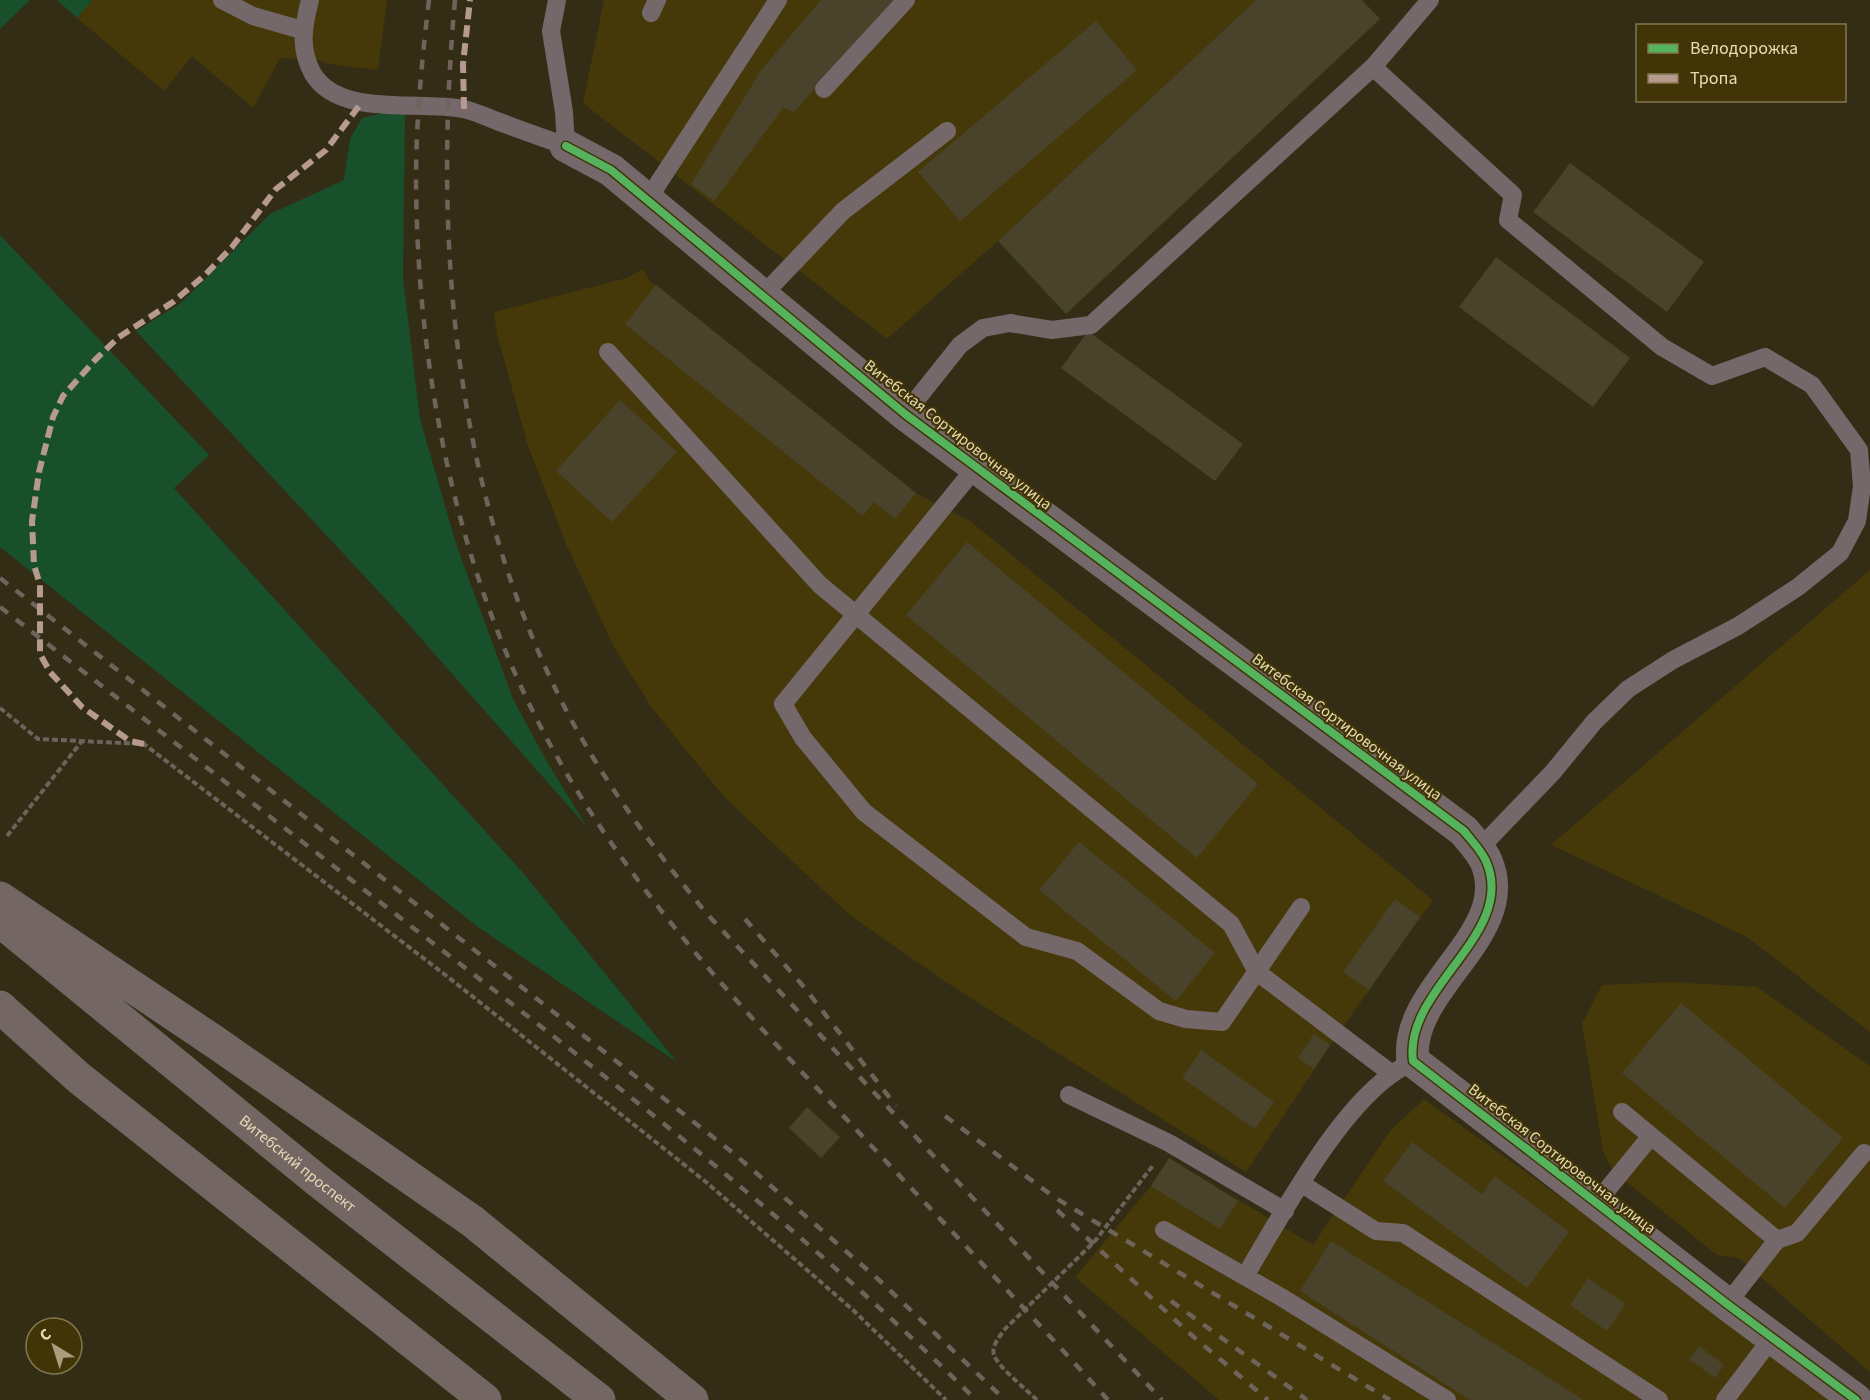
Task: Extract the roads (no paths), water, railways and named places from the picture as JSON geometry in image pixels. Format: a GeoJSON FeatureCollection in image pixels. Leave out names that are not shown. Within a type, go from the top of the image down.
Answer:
{"type":"FeatureCollection","features":[{"type":"Feature","properties":{"kind":"main road"},"geometry":{"type":"LineString","coordinates":[[0,898],[215,1042],[472,1221],[692,1400]]}},
{"type":"Feature","properties":{"kind":"main road","name":"Витебский проспект"},"geometry":{"type":"LineString","coordinates":[[0,921],[318,1181],[600,1400]]}},
{"type":"Feature","properties":{"kind":"main road"},"geometry":{"type":"LineString","coordinates":[[0,1007],[79,1078]]}},
{"type":"Feature","properties":{"kind":"main road"},"geometry":{"type":"LineString","coordinates":[[0,1022],[79,1078],[485,1400]]}},
{"type":"Feature","properties":{"kind":"street","name":"Витебская Сортировочная улица"},"geometry":{"type":"LineString","coordinates":[[566,146],[611,170],[905,414],[1464,831],[1485,860],[1492,886],[1487,914],[1428,1002],[1402,1067],[1597,1202],[1727,1304],[1856,1400]]}},
{"type":"Feature","properties":{"kind":"lane"},"geometry":{"type":"LineString","coordinates":[[222,0],[253,16],[302,30]]}},
{"type":"Feature","properties":{"kind":"lane"},"geometry":{"type":"LineString","coordinates":[[310,0],[302,30],[305,60],[317,81],[327,90],[344,98],[362,102],[464,109],[566,146],[564,112],[551,31],[558,0]]}},
{"type":"Feature","properties":{"kind":"lane"},"geometry":{"type":"LineString","coordinates":[[648,199],[778,0]]}},
{"type":"Feature","properties":{"kind":"lane"},"geometry":{"type":"LineString","coordinates":[[824,88],[906,0]]}},
{"type":"Feature","properties":{"kind":"lane"},"geometry":{"type":"LineString","coordinates":[[905,414],[960,345],[983,328],[1010,323],[1052,330],[1091,325],[1373,67],[1430,0]]}},
{"type":"Feature","properties":{"kind":"lane"},"geometry":{"type":"LineString","coordinates":[[1373,67],[1513,195],[1508,220],[1662,347],[1712,376],[1765,357],[1812,385],[1859,450],[1862,486],[1857,521],[1840,553],[1798,587],[1628,689],[1594,722],[1553,772],[1478,850]]}},
{"type":"Feature","properties":{"kind":"lane"},"geometry":{"type":"LineString","coordinates":[[762,296],[843,212],[947,131]]}},
{"type":"Feature","properties":{"kind":"lane"},"geometry":{"type":"LineString","coordinates":[[608,352],[820,585],[1231,924],[1257,972],[1402,1067],[1351,1112],[1302,1184],[1245,1276]]}},
{"type":"Feature","properties":{"kind":"lane"},"geometry":{"type":"LineString","coordinates":[[976,467],[783,704],[803,738],[864,812],[1026,937],[1077,951],[1159,1011],[1186,1019],[1222,1022],[1301,907]]}},
{"type":"Feature","properties":{"kind":"lane"},"geometry":{"type":"LineString","coordinates":[[1069,1095],[1169,1143],[1285,1211]]}},
{"type":"Feature","properties":{"kind":"lane"},"geometry":{"type":"LineString","coordinates":[[1622,1112],[1777,1240]]}},
{"type":"Feature","properties":{"kind":"lane"},"geometry":{"type":"LineString","coordinates":[[1597,1202],[1651,1136]]}},
{"type":"Feature","properties":{"kind":"lane"},"geometry":{"type":"LineString","coordinates":[[1727,1304],[1777,1240],[1797,1233],[1864,1153]]}},
{"type":"Feature","properties":{"kind":"lane"},"geometry":{"type":"LineString","coordinates":[[1302,1184],[1376,1231],[1403,1233],[1659,1400]]}},
{"type":"Feature","properties":{"kind":"lane"},"geometry":{"type":"LineString","coordinates":[[1164,1230],[1245,1276],[1447,1400]]}},
{"type":"Feature","properties":{"kind":"lane"},"geometry":{"type":"LineString","coordinates":[[1725,1400],[1772,1338]]}},
{"type":"Feature","properties":{"kind":"railway"},"geometry":{"type":"LineString","coordinates":[[429,0],[420,90],[416,180],[418,256],[425,332],[436,409],[452,484],[472,559],[498,631],[528,702],[564,769],[594,818],[627,865],[697,955],[773,1041],[1108,1400]]}},
{"type":"Feature","properties":{"kind":"railway"},"geometry":{"type":"LineString","coordinates":[[455,0],[449,91],[447,182],[451,272],[460,363],[475,452],[497,539],[527,625],[565,708],[613,789],[707,914],[1162,1400]]}},
{"type":"Feature","properties":{"kind":"railway"},"geometry":{"type":"LineString","coordinates":[[0,578],[732,1152],[879,1280],[1005,1400]]}},
{"type":"Feature","properties":{"kind":"railway"},"geometry":{"type":"LineString","coordinates":[[0,607],[708,1159],[844,1276],[976,1400]]}},
{"type":"Feature","properties":{"kind":"railway"},"geometry":{"type":"LineString","coordinates":[[745,919],[804,987],[896,1106]]}},
{"type":"Feature","properties":{"kind":"railway"},"geometry":{"type":"LineString","coordinates":[[945,1116],[1054,1197],[1390,1400]]}},
{"type":"Feature","properties":{"kind":"railway"},"geometry":{"type":"LineString","coordinates":[[1057,1210],[1188,1332],[1268,1400]]}},
{"type":"Feature","properties":{"kind":"railway"},"geometry":{"type":"LineString","coordinates":[[1171,1301],[1307,1400]]}}]}
